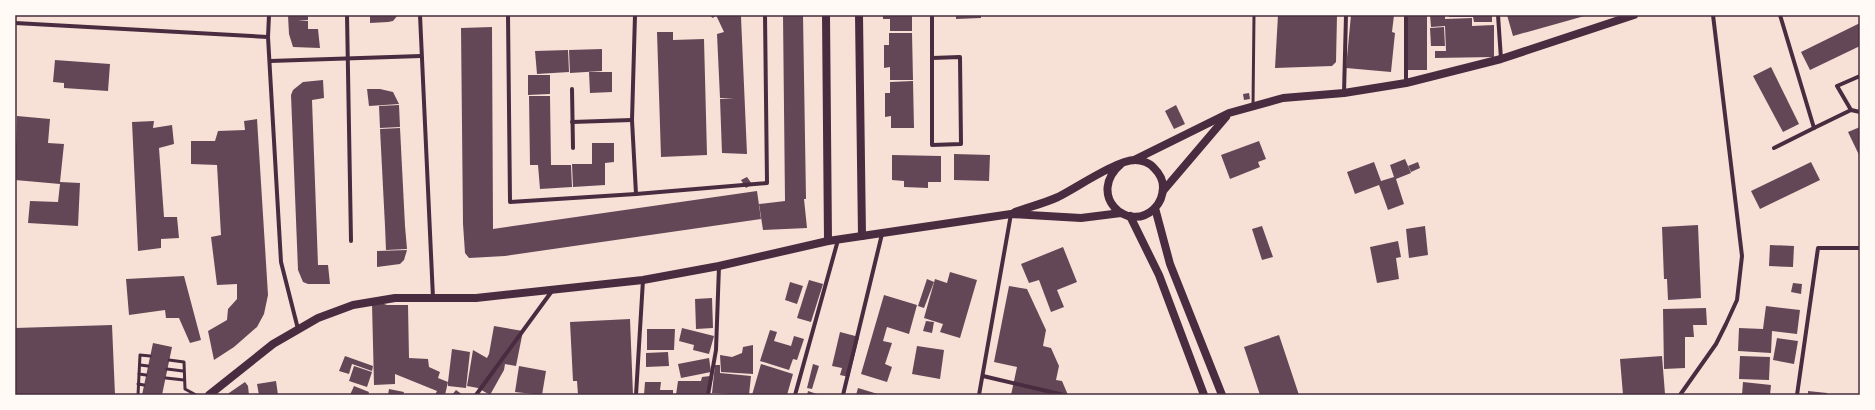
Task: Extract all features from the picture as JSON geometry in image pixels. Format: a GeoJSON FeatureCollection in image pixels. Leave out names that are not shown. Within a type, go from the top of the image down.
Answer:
{"type":"FeatureCollection","features":[{"type":"Feature","properties":{"kind":"main road"},"geometry":{"type":"LineString","coordinates":[[826,15],[828,241]]}},
{"type":"Feature","properties":{"kind":"main road"},"geometry":{"type":"LineString","coordinates":[[859,15],[862,236]]}},
{"type":"Feature","properties":{"kind":"main road"},"geometry":{"type":"LineString","coordinates":[[209,395],[272,344],[318,318],[353,304],[395,298],[476,298],[643,280],[719,266],[828,241],[1011,214],[1057,197],[1121,164],[1134,160],[1229,113],[1283,98],[1344,93],[1406,83],[1501,59],[1634,15]]}},
{"type":"Feature","properties":{"kind":"main road"},"geometry":{"type":"LineString","coordinates":[[1163,191],[1229,113]]}},
{"type":"Feature","properties":{"kind":"main road"},"geometry":{"type":"LineString","coordinates":[[1121,164],[1114,170],[1109,179],[1107,188],[1109,198],[1113,206],[1121,213],[1130,216],[1148,214],[1161,201],[1163,182],[1159,173],[1152,166],[1144,161],[1134,160]]}},
{"type":"Feature","properties":{"kind":"main road"},"geometry":{"type":"LineString","coordinates":[[1155,208],[1170,264],[1222,395]]}},
{"type":"Feature","properties":{"kind":"main road"},"geometry":{"type":"LineString","coordinates":[[1011,214],[1081,218],[1121,213]]}},
{"type":"Feature","properties":{"kind":"main road"},"geometry":{"type":"LineString","coordinates":[[1130,216],[1159,275],[1204,395]]}},
{"type":"Feature","properties":{"kind":"street"},"geometry":{"type":"LineString","coordinates":[[269,15],[268,37],[281,262],[298,329]]}},
{"type":"Feature","properties":{"kind":"street"},"geometry":{"type":"LineString","coordinates":[[347,15],[351,241]]}},
{"type":"Feature","properties":{"kind":"street"},"geometry":{"type":"LineString","coordinates":[[420,15],[433,298]]}},
{"type":"Feature","properties":{"kind":"street"},"geometry":{"type":"LineString","coordinates":[[508,15],[510,202],[636,194],[767,183],[765,15]]}},
{"type":"Feature","properties":{"kind":"street"},"geometry":{"type":"LineString","coordinates":[[636,15],[632,120],[636,194]]}},
{"type":"Feature","properties":{"kind":"street"},"geometry":{"type":"LineString","coordinates":[[932,15],[932,58],[932,145],[961,144],[960,57],[932,58]]}},
{"type":"Feature","properties":{"kind":"street"},"geometry":{"type":"LineString","coordinates":[[1344,93],[1346,15]]}},
{"type":"Feature","properties":{"kind":"street"},"geometry":{"type":"LineString","coordinates":[[1406,15],[1406,83]]}},
{"type":"Feature","properties":{"kind":"street"},"geometry":{"type":"LineString","coordinates":[[1498,15],[1501,59]]}},
{"type":"Feature","properties":{"kind":"street"},"geometry":{"type":"LineString","coordinates":[[1680,395],[1716,344],[1737,300],[1742,256],[1713,15]]}},
{"type":"Feature","properties":{"kind":"street"},"geometry":{"type":"LineString","coordinates":[[1780,15],[1814,128]]}},
{"type":"Feature","properties":{"kind":"street"},"geometry":{"type":"LineString","coordinates":[[15,23],[268,37]]}},
{"type":"Feature","properties":{"kind":"street"},"geometry":{"type":"LineString","coordinates":[[270,61],[421,56]]}},
{"type":"Feature","properties":{"kind":"street"},"geometry":{"type":"LineString","coordinates":[[1851,110],[1837,86],[1860,76]]}},
{"type":"Feature","properties":{"kind":"street"},"geometry":{"type":"LineString","coordinates":[[572,89],[573,148]]}},
{"type":"Feature","properties":{"kind":"street"},"geometry":{"type":"LineString","coordinates":[[1774,148],[1851,110],[1860,112]]}},
{"type":"Feature","properties":{"kind":"street"},"geometry":{"type":"LineString","coordinates":[[572,122],[632,120]]}},
{"type":"Feature","properties":{"kind":"street"},"geometry":{"type":"LineString","coordinates":[[979,395],[1011,214]]}},
{"type":"Feature","properties":{"kind":"street"},"geometry":{"type":"LineString","coordinates":[[843,395],[882,234]]}},
{"type":"Feature","properties":{"kind":"street"},"geometry":{"type":"LineString","coordinates":[[795,395],[838,240]]}},
{"type":"Feature","properties":{"kind":"street"},"geometry":{"type":"LineString","coordinates":[[1797,395],[1818,248],[1860,248]]}},
{"type":"Feature","properties":{"kind":"street"},"geometry":{"type":"LineString","coordinates":[[708,395],[716,350],[719,266]]}},
{"type":"Feature","properties":{"kind":"street"},"geometry":{"type":"LineString","coordinates":[[636,395],[643,280]]}},
{"type":"Feature","properties":{"kind":"street"},"geometry":{"type":"LineString","coordinates":[[476,395],[552,291]]}},
{"type":"Feature","properties":{"kind":"street"},"geometry":{"type":"LineString","coordinates":[[983,376],[1064,395]]}},
{"type":"Feature","properties":{"kind":"lane"},"geometry":{"type":"LineString","coordinates":[[1253,106],[1254,15]]}},
{"type":"Feature","properties":{"kind":"lane"},"geometry":{"type":"LineString","coordinates":[[138,395],[140,355],[150,356]]}},
{"type":"Feature","properties":{"kind":"lane"},"geometry":{"type":"LineString","coordinates":[[169,360],[184,362],[183,371],[185,389],[196,395]]}},
{"type":"Feature","properties":{"kind":"lane"},"geometry":{"type":"LineString","coordinates":[[140,365],[148,366]]}},
{"type":"Feature","properties":{"kind":"lane"},"geometry":{"type":"LineString","coordinates":[[167,369],[183,371]]}},
{"type":"Feature","properties":{"kind":"lane"},"geometry":{"type":"LineString","coordinates":[[139,374],[146,375]]}},
{"type":"Feature","properties":{"kind":"lane"},"geometry":{"type":"LineString","coordinates":[[166,378],[184,380]]}},
{"type":"Feature","properties":{"kind":"lane"},"geometry":{"type":"LineString","coordinates":[[138,384],[144,385]]}},
{"type":"Feature","properties":{"kind":"building"},"geometry":{"type":"Polygon","coordinates":[[[288,15],[308,15],[308,20],[298,21],[308,21],[308,29],[318,29],[320,48],[293,47],[289,34],[288,15]]]}},
{"type":"Feature","properties":{"kind":"building"},"geometry":{"type":"Polygon","coordinates":[[[370,15],[398,15],[393,21],[370,23],[370,15]]]}},
{"type":"Feature","properties":{"kind":"building"},"geometry":{"type":"Polygon","coordinates":[[[709,15],[716,15],[713,18],[709,15]]]}},
{"type":"Feature","properties":{"kind":"building"},"geometry":{"type":"Polygon","coordinates":[[[716,15],[741,15],[747,154],[722,153],[720,99],[734,98],[720,98],[717,34],[724,32],[716,15]]]}},
{"type":"Feature","properties":{"kind":"building"},"geometry":{"type":"Polygon","coordinates":[[[783,15],[803,15],[806,199],[804,199],[807,228],[763,230],[759,204],[785,201],[783,15]]]}},
{"type":"Feature","properties":{"kind":"building"},"geometry":{"type":"Polygon","coordinates":[[[883,15],[912,15],[912,31],[890,31],[890,19],[883,19],[883,15]]]}},
{"type":"Feature","properties":{"kind":"building"},"geometry":{"type":"Polygon","coordinates":[[[956,15],[981,15],[981,18],[956,19],[956,15]]]}},
{"type":"Feature","properties":{"kind":"building"},"geometry":{"type":"Polygon","coordinates":[[[1278,15],[1337,15],[1336,62],[1332,66],[1275,68],[1278,15]]]}},
{"type":"Feature","properties":{"kind":"building"},"geometry":{"type":"Polygon","coordinates":[[[1351,15],[1394,15],[1392,32],[1395,33],[1391,72],[1346,68],[1351,15]]]}},
{"type":"Feature","properties":{"kind":"building"},"geometry":{"type":"Polygon","coordinates":[[[1405,15],[1427,15],[1427,70],[1404,70],[1405,15]]]}},
{"type":"Feature","properties":{"kind":"building"},"geometry":{"type":"Polygon","coordinates":[[[1430,15],[1445,15],[1445,19],[1472,18],[1472,26],[1494,25],[1494,57],[1435,58],[1435,51],[1446,51],[1445,26],[1431,27],[1430,15]]]}},
{"type":"Feature","properties":{"kind":"building"},"geometry":{"type":"Polygon","coordinates":[[[1449,15],[1492,15],[1492,22],[1474,22],[1473,17],[1449,17],[1449,15]]]}},
{"type":"Feature","properties":{"kind":"building"},"geometry":{"type":"Polygon","coordinates":[[[1507,15],[1588,15],[1513,36],[1507,15]]]}},
{"type":"Feature","properties":{"kind":"building"},"geometry":{"type":"Polygon","coordinates":[[[1860,23],[1860,46],[1810,70],[1801,52],[1860,23]]]}},
{"type":"Feature","properties":{"kind":"building"},"geometry":{"type":"Polygon","coordinates":[[[492,27],[493,229],[757,191],[761,219],[505,256],[469,258],[465,253],[463,224],[461,28],[492,27]]]}},
{"type":"Feature","properties":{"kind":"building"},"geometry":{"type":"Polygon","coordinates":[[[1444,27],[1445,46],[1431,46],[1430,28],[1444,27]]]}},
{"type":"Feature","properties":{"kind":"building"},"geometry":{"type":"Polygon","coordinates":[[[657,32],[673,32],[673,40],[704,39],[707,155],[661,157],[657,32]]]}},
{"type":"Feature","properties":{"kind":"building"},"geometry":{"type":"Polygon","coordinates":[[[889,33],[912,33],[913,80],[890,80],[890,67],[884,68],[884,45],[889,45],[889,33]]]}},
{"type":"Feature","properties":{"kind":"building"},"geometry":{"type":"Polygon","coordinates":[[[602,49],[602,71],[570,73],[569,50],[602,49]]]}},
{"type":"Feature","properties":{"kind":"building"},"geometry":{"type":"Polygon","coordinates":[[[568,50],[569,72],[537,74],[535,51],[568,50]]]}},
{"type":"Feature","properties":{"kind":"building"},"geometry":{"type":"Polygon","coordinates":[[[55,60],[110,64],[108,91],[64,88],[64,83],[53,82],[55,60]]]}},
{"type":"Feature","properties":{"kind":"building"},"geometry":{"type":"Polygon","coordinates":[[[1771,67],[1799,124],[1783,132],[1753,76],[1771,67]]]}},
{"type":"Feature","properties":{"kind":"building"},"geometry":{"type":"Polygon","coordinates":[[[589,72],[612,72],[612,92],[590,93],[589,72]]]}},
{"type":"Feature","properties":{"kind":"building"},"geometry":{"type":"Polygon","coordinates":[[[528,75],[550,75],[550,94],[528,95],[528,75]]]}},
{"type":"Feature","properties":{"kind":"building"},"geometry":{"type":"Polygon","coordinates":[[[323,80],[324,98],[312,100],[318,265],[328,265],[330,284],[308,284],[303,282],[298,270],[291,95],[293,90],[303,82],[323,80]]]}},
{"type":"Feature","properties":{"kind":"building"},"geometry":{"type":"Polygon","coordinates":[[[913,81],[914,128],[891,128],[891,116],[885,117],[885,93],[890,93],[890,82],[913,81]]]}},
{"type":"Feature","properties":{"kind":"building"},"geometry":{"type":"Polygon","coordinates":[[[367,89],[380,89],[393,92],[399,104],[369,106],[367,89]]]}},
{"type":"Feature","properties":{"kind":"building"},"geometry":{"type":"Polygon","coordinates":[[[1249,93],[1250,99],[1244,100],[1243,94],[1249,93]]]}},
{"type":"Feature","properties":{"kind":"building"},"geometry":{"type":"Polygon","coordinates":[[[529,96],[550,96],[551,165],[571,165],[572,187],[540,189],[538,165],[530,165],[529,96]]]}},
{"type":"Feature","properties":{"kind":"building"},"geometry":{"type":"Polygon","coordinates":[[[399,105],[400,127],[380,128],[379,106],[399,105]]]}},
{"type":"Feature","properties":{"kind":"building"},"geometry":{"type":"Polygon","coordinates":[[[1176,105],[1185,124],[1174,129],[1165,111],[1176,105]]]}},
{"type":"Feature","properties":{"kind":"building"},"geometry":{"type":"Polygon","coordinates":[[[17,116],[50,119],[48,143],[64,144],[60,182],[80,183],[78,226],[28,223],[30,201],[58,202],[60,184],[15,180],[17,116]]]}},
{"type":"Feature","properties":{"kind":"building"},"geometry":{"type":"Polygon","coordinates":[[[257,119],[268,295],[264,314],[257,327],[234,347],[214,360],[208,331],[227,320],[228,309],[237,299],[237,284],[217,285],[211,237],[221,235],[217,165],[191,164],[191,141],[215,141],[218,131],[245,130],[244,121],[257,119]]]}},
{"type":"Feature","properties":{"kind":"building"},"geometry":{"type":"Polygon","coordinates":[[[154,121],[153,128],[172,125],[174,144],[159,148],[164,217],[177,217],[179,238],[161,239],[161,248],[138,251],[132,122],[154,121]]]}},
{"type":"Feature","properties":{"kind":"building"},"geometry":{"type":"Polygon","coordinates":[[[1860,127],[1860,157],[1848,132],[1860,127]]]}},
{"type":"Feature","properties":{"kind":"building"},"geometry":{"type":"Polygon","coordinates":[[[400,128],[405,226],[385,226],[380,129],[400,128]]]}},
{"type":"Feature","properties":{"kind":"building"},"geometry":{"type":"Polygon","coordinates":[[[1259,141],[1266,159],[1258,162],[1260,167],[1230,179],[1221,155],[1259,141]]]}},
{"type":"Feature","properties":{"kind":"building"},"geometry":{"type":"Polygon","coordinates":[[[592,143],[614,143],[614,162],[605,163],[605,185],[573,187],[572,164],[592,164],[592,143]]]}},
{"type":"Feature","properties":{"kind":"building"},"geometry":{"type":"Polygon","coordinates":[[[954,154],[990,155],[989,181],[954,180],[954,154]]]}},
{"type":"Feature","properties":{"kind":"building"},"geometry":{"type":"Polygon","coordinates":[[[892,155],[941,156],[941,182],[928,182],[928,188],[904,187],[904,181],[892,180],[892,155]]]}},
{"type":"Feature","properties":{"kind":"building"},"geometry":{"type":"Polygon","coordinates":[[[1405,159],[1411,173],[1396,179],[1404,204],[1388,210],[1379,185],[1355,194],[1347,172],[1374,162],[1381,181],[1394,177],[1390,165],[1405,159]]]}},
{"type":"Feature","properties":{"kind":"building"},"geometry":{"type":"Polygon","coordinates":[[[1418,162],[1420,168],[1411,172],[1408,166],[1418,162]]]}},
{"type":"Feature","properties":{"kind":"building"},"geometry":{"type":"Polygon","coordinates":[[[1811,162],[1820,180],[1760,209],[1751,191],[1811,162]]]}},
{"type":"Feature","properties":{"kind":"building"},"geometry":{"type":"Polygon","coordinates":[[[747,177],[752,184],[746,188],[741,180],[747,177]]]}},
{"type":"Feature","properties":{"kind":"building"},"geometry":{"type":"Polygon","coordinates":[[[1698,225],[1701,298],[1668,300],[1667,279],[1664,279],[1662,227],[1698,225]]]}},
{"type":"Feature","properties":{"kind":"building"},"geometry":{"type":"Polygon","coordinates":[[[385,226],[405,226],[407,249],[386,250],[385,226]]]}},
{"type":"Feature","properties":{"kind":"building"},"geometry":{"type":"Polygon","coordinates":[[[1262,226],[1273,257],[1262,260],[1252,229],[1262,226]]]}},
{"type":"Feature","properties":{"kind":"building"},"geometry":{"type":"Polygon","coordinates":[[[1425,226],[1428,255],[1409,258],[1406,229],[1425,226]]]}},
{"type":"Feature","properties":{"kind":"building"},"geometry":{"type":"Polygon","coordinates":[[[1398,241],[1401,257],[1396,258],[1399,279],[1377,283],[1370,247],[1398,241]]]}},
{"type":"Feature","properties":{"kind":"building"},"geometry":{"type":"Polygon","coordinates":[[[1770,245],[1794,246],[1793,267],[1769,266],[1770,245]]]}},
{"type":"Feature","properties":{"kind":"building"},"geometry":{"type":"Polygon","coordinates":[[[1063,247],[1077,282],[1057,290],[1064,307],[1051,312],[1039,280],[1029,283],[1021,264],[1063,247]]]}},
{"type":"Feature","properties":{"kind":"building"},"geometry":{"type":"Polygon","coordinates":[[[407,250],[404,260],[400,264],[377,267],[377,251],[407,250]]]}},
{"type":"Feature","properties":{"kind":"building"},"geometry":{"type":"Polygon","coordinates":[[[950,272],[977,280],[960,338],[940,332],[943,324],[924,318],[935,279],[947,283],[950,272]]]}},
{"type":"Feature","properties":{"kind":"building"},"geometry":{"type":"Polygon","coordinates":[[[184,276],[201,340],[190,343],[179,318],[166,318],[165,310],[129,315],[126,279],[184,276]]]}},
{"type":"Feature","properties":{"kind":"building"},"geometry":{"type":"Polygon","coordinates":[[[927,279],[934,282],[924,308],[918,306],[927,279]]]}},
{"type":"Feature","properties":{"kind":"building"},"geometry":{"type":"Polygon","coordinates":[[[809,280],[823,284],[811,322],[797,318],[809,280]]]}},
{"type":"Feature","properties":{"kind":"building"},"geometry":{"type":"Polygon","coordinates":[[[790,282],[803,286],[797,304],[785,300],[790,282]]]}},
{"type":"Feature","properties":{"kind":"building"},"geometry":{"type":"Polygon","coordinates":[[[1793,283],[1802,284],[1801,294],[1791,292],[1793,283]]]}},
{"type":"Feature","properties":{"kind":"building"},"geometry":{"type":"Polygon","coordinates":[[[1009,286],[1027,289],[1046,330],[1043,346],[1051,348],[1059,366],[1056,380],[1062,381],[1068,395],[1011,395],[1017,367],[994,362],[1009,286]]]}},
{"type":"Feature","properties":{"kind":"building"},"geometry":{"type":"Polygon","coordinates":[[[884,295],[917,305],[909,334],[887,327],[883,341],[892,343],[885,364],[892,367],[887,382],[861,374],[884,295]]]}},
{"type":"Feature","properties":{"kind":"building"},"geometry":{"type":"Polygon","coordinates":[[[712,298],[713,328],[696,329],[695,299],[712,298]]]}},
{"type":"Feature","properties":{"kind":"building"},"geometry":{"type":"Polygon","coordinates":[[[373,300],[387,305],[408,305],[409,358],[428,359],[429,367],[440,372],[438,378],[448,382],[445,395],[435,395],[437,391],[395,374],[395,384],[374,385],[373,300]]]}},
{"type":"Feature","properties":{"kind":"building"},"geometry":{"type":"Polygon","coordinates":[[[1766,306],[1800,310],[1797,334],[1772,331],[1771,353],[1738,351],[1739,328],[1763,329],[1766,306]]]}},
{"type":"Feature","properties":{"kind":"building"},"geometry":{"type":"Polygon","coordinates":[[[1706,308],[1707,325],[1693,325],[1694,337],[1685,337],[1685,368],[1664,369],[1663,309],[1706,308]]]}},
{"type":"Feature","properties":{"kind":"building"},"geometry":{"type":"Polygon","coordinates":[[[630,319],[633,395],[578,395],[577,381],[573,381],[570,322],[630,319]]]}},
{"type":"Feature","properties":{"kind":"building"},"geometry":{"type":"Polygon","coordinates":[[[926,321],[934,322],[932,333],[923,331],[926,321]]]}},
{"type":"Feature","properties":{"kind":"building"},"geometry":{"type":"Polygon","coordinates":[[[112,325],[115,395],[15,395],[15,328],[112,325]]]}},
{"type":"Feature","properties":{"kind":"building"},"geometry":{"type":"Polygon","coordinates":[[[494,326],[523,331],[516,366],[505,364],[504,370],[490,395],[478,388],[467,386],[473,350],[487,358],[494,326]]]}},
{"type":"Feature","properties":{"kind":"building"},"geometry":{"type":"Polygon","coordinates":[[[682,328],[714,336],[709,354],[693,350],[694,345],[679,341],[682,328]]]}},
{"type":"Feature","properties":{"kind":"building"},"geometry":{"type":"Polygon","coordinates":[[[647,329],[675,329],[674,350],[647,350],[647,329]]]}},
{"type":"Feature","properties":{"kind":"building"},"geometry":{"type":"Polygon","coordinates":[[[770,330],[777,332],[774,341],[791,346],[794,336],[804,339],[797,360],[793,359],[789,370],[760,361],[770,330]]]}},
{"type":"Feature","properties":{"kind":"building"},"geometry":{"type":"Polygon","coordinates":[[[840,332],[859,337],[849,377],[840,375],[842,368],[832,366],[840,332]]]}},
{"type":"Feature","properties":{"kind":"building"},"geometry":{"type":"Polygon","coordinates":[[[1279,335],[1299,395],[1260,395],[1244,347],[1279,335]]]}},
{"type":"Feature","properties":{"kind":"building"},"geometry":{"type":"Polygon","coordinates":[[[1777,338],[1798,341],[1794,364],[1773,360],[1777,338]]]}},
{"type":"Feature","properties":{"kind":"building"},"geometry":{"type":"Polygon","coordinates":[[[153,343],[172,347],[162,395],[142,395],[153,343]]]}},
{"type":"Feature","properties":{"kind":"building"},"geometry":{"type":"Polygon","coordinates":[[[753,345],[753,374],[721,372],[720,355],[732,357],[742,353],[743,347],[753,345]]]}},
{"type":"Feature","properties":{"kind":"building"},"geometry":{"type":"Polygon","coordinates":[[[917,346],[944,350],[940,379],[912,374],[917,346]]]}},
{"type":"Feature","properties":{"kind":"building"},"geometry":{"type":"Polygon","coordinates":[[[452,349],[470,352],[466,388],[448,386],[452,349]]]}},
{"type":"Feature","properties":{"kind":"building"},"geometry":{"type":"Polygon","coordinates":[[[668,352],[669,366],[646,367],[646,353],[668,352]]]}},
{"type":"Feature","properties":{"kind":"building"},"geometry":{"type":"Polygon","coordinates":[[[345,356],[373,366],[372,371],[352,364],[349,374],[339,371],[345,356]]]}},
{"type":"Feature","properties":{"kind":"building"},"geometry":{"type":"Polygon","coordinates":[[[1662,356],[1665,394],[1623,395],[1620,359],[1662,356]]]}},
{"type":"Feature","properties":{"kind":"building"},"geometry":{"type":"Polygon","coordinates":[[[1740,356],[1770,357],[1769,380],[1739,379],[1740,356]]]}},
{"type":"Feature","properties":{"kind":"building"},"geometry":{"type":"Polygon","coordinates":[[[709,358],[711,372],[681,378],[678,364],[709,358]]]}},
{"type":"Feature","properties":{"kind":"building"},"geometry":{"type":"Polygon","coordinates":[[[761,364],[793,374],[787,395],[752,395],[761,364]]]}},
{"type":"Feature","properties":{"kind":"building"},"geometry":{"type":"Polygon","coordinates":[[[813,364],[819,366],[812,389],[807,388],[813,364]]]}},
{"type":"Feature","properties":{"kind":"building"},"geometry":{"type":"Polygon","coordinates":[[[715,365],[720,365],[720,373],[751,376],[749,395],[712,393],[715,365]]]}},
{"type":"Feature","properties":{"kind":"building"},"geometry":{"type":"Polygon","coordinates":[[[354,366],[372,372],[367,387],[349,381],[354,366]]]}},
{"type":"Feature","properties":{"kind":"building"},"geometry":{"type":"Polygon","coordinates":[[[519,366],[546,371],[542,395],[515,392],[519,366]]]}},
{"type":"Feature","properties":{"kind":"building"},"geometry":{"type":"Polygon","coordinates":[[[710,376],[707,395],[676,395],[678,381],[701,381],[702,377],[710,376]]]}},
{"type":"Feature","properties":{"kind":"building"},"geometry":{"type":"Polygon","coordinates":[[[276,381],[278,395],[259,395],[257,384],[276,381]]]}},
{"type":"Feature","properties":{"kind":"building"},"geometry":{"type":"Polygon","coordinates":[[[245,382],[248,386],[249,395],[226,395],[245,382]]]}},
{"type":"Feature","properties":{"kind":"building"},"geometry":{"type":"Polygon","coordinates":[[[645,382],[661,382],[660,390],[673,390],[673,395],[644,395],[645,382]]]}},
{"type":"Feature","properties":{"kind":"building"},"geometry":{"type":"Polygon","coordinates":[[[1743,382],[1771,385],[1770,395],[1742,395],[1743,382]]]}},
{"type":"Feature","properties":{"kind":"building"},"geometry":{"type":"Polygon","coordinates":[[[354,386],[369,392],[368,395],[350,395],[354,386]]]}},
{"type":"Feature","properties":{"kind":"building"},"geometry":{"type":"Polygon","coordinates":[[[858,388],[881,395],[856,395],[858,388]]]}},
{"type":"Feature","properties":{"kind":"building"},"geometry":{"type":"Polygon","coordinates":[[[389,389],[404,392],[403,395],[388,395],[389,389]]]}},
{"type":"Feature","properties":{"kind":"building"},"geometry":{"type":"Polygon","coordinates":[[[456,390],[463,395],[452,395],[456,390]]]}},
{"type":"Feature","properties":{"kind":"building"},"geometry":{"type":"Polygon","coordinates":[[[808,391],[820,395],[807,395],[808,391]]]}},
{"type":"Feature","properties":{"kind":"building"},"geometry":{"type":"Polygon","coordinates":[[[1808,391],[1827,393],[1827,395],[1808,395],[1808,391]]]}}]}
